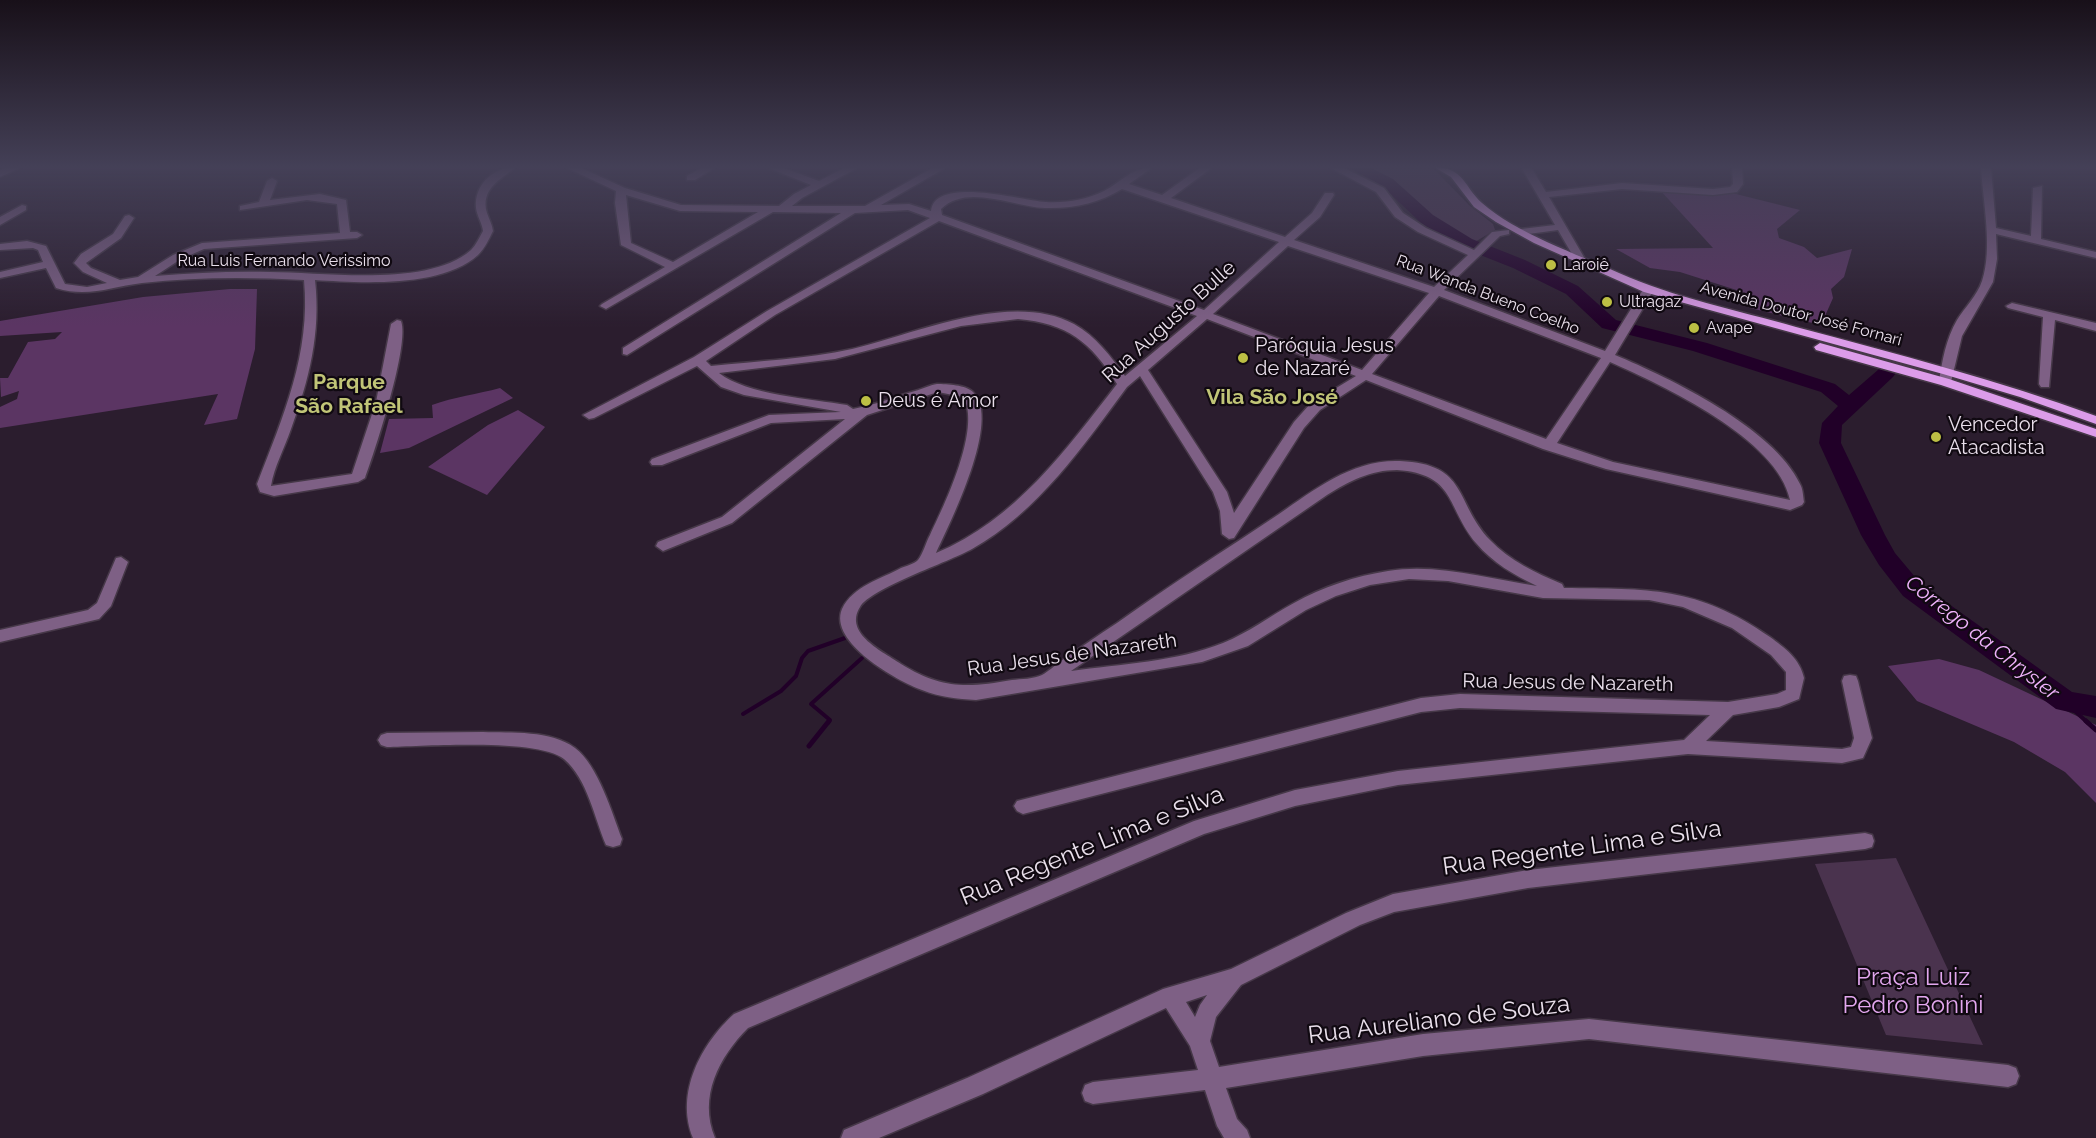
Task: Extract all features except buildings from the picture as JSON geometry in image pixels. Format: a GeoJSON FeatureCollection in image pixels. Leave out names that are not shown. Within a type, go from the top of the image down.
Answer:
{"type":"FeatureCollection","features":[{"type":"Feature","properties":{"kind":"main road"},"geometry":{"type":"LineString","coordinates":[[1491,220],[1505,232],[1538,241]]}},
{"type":"Feature","properties":{"kind":"main road"},"geometry":{"type":"LineString","coordinates":[[1500,220],[1646,293]]}},
{"type":"Feature","properties":{"kind":"main road","name":"Avenida Doutor José Fornari"},"geometry":{"type":"LineString","coordinates":[[1505,232],[1592,277],[2078,413],[2096,420]]}},
{"type":"Feature","properties":{"kind":"main road","name":"Avenida Doutor José Fornari"},"geometry":{"type":"LineString","coordinates":[[1946,376],[2096,433]]}},
{"type":"Feature","properties":{"kind":"main road"},"geometry":{"type":"LineString","coordinates":[[2060,419],[2096,406]]}},
{"type":"Feature","properties":{"kind":"street"},"geometry":{"type":"LineString","coordinates":[[119,284],[87,270],[80,263],[85,256],[117,236],[128,220]]}},
{"type":"Feature","properties":{"kind":"street"},"geometry":{"type":"LineString","coordinates":[[344,220],[345,236]]}},
{"type":"Feature","properties":{"kind":"street","name":"Rua Luis Fernando Verissimo"},"geometry":{"type":"LineString","coordinates":[[50,264],[60,286],[66,289],[87,290],[141,280],[226,275],[382,279],[436,270],[462,262],[476,252],[488,231],[485,220]]}},
{"type":"Feature","properties":{"kind":"street"},"geometry":{"type":"LineString","coordinates":[[622,220],[626,245],[672,267]]}},
{"type":"Feature","properties":{"kind":"street"},"geometry":{"type":"LineString","coordinates":[[606,306],[757,220]]}},
{"type":"Feature","properties":{"kind":"street"},"geometry":{"type":"LineString","coordinates":[[627,351],[842,220]]}},
{"type":"Feature","properties":{"kind":"street"},"geometry":{"type":"LineString","coordinates":[[589,415],[698,360],[771,314],[933,220]]}},
{"type":"Feature","properties":{"kind":"street"},"geometry":{"type":"LineString","coordinates":[[943,220],[1066,262],[1548,446],[1605,357],[1631,323],[1646,293]]}},
{"type":"Feature","properties":{"kind":"street","name":"Rua Wanda Bueno Coelho"},"geometry":{"type":"LineString","coordinates":[[1227,220],[1437,291],[1658,379],[1700,403],[1768,452],[1792,479],[1798,500],[1795,504],[1780,503],[1611,466],[1548,446]]}},
{"type":"Feature","properties":{"kind":"street","name":"Rua Augusto Bulle"},"geometry":{"type":"LineString","coordinates":[[923,564],[976,540],[1031,496],[1065,461],[1123,384],[1205,315],[1310,220]]}},
{"type":"Feature","properties":{"kind":"street"},"geometry":{"type":"LineString","coordinates":[[1407,220],[1422,230],[1479,250]]}},
{"type":"Feature","properties":{"kind":"street"},"geometry":{"type":"LineString","coordinates":[[1556,220],[1580,260]]}},
{"type":"Feature","properties":{"kind":"street"},"geometry":{"type":"LineString","coordinates":[[1946,376],[1958,331],[1988,281],[1991,259],[1989,220]]}},
{"type":"Feature","properties":{"kind":"street"},"geometry":{"type":"LineString","coordinates":[[2036,240],[2037,220]]}},
{"type":"Feature","properties":{"kind":"street"},"geometry":{"type":"LineString","coordinates":[[1521,232],[1560,227]]}},
{"type":"Feature","properties":{"kind":"street"},"geometry":{"type":"LineString","coordinates":[[1989,229],[2096,255]]}},
{"type":"Feature","properties":{"kind":"street"},"geometry":{"type":"LineString","coordinates":[[1229,532],[1299,425],[1316,407],[1352,387],[1364,376],[1437,291],[1496,234],[1505,232]]}},
{"type":"Feature","properties":{"kind":"street"},"geometry":{"type":"LineString","coordinates":[[141,280],[177,257],[202,246],[357,234]]}},
{"type":"Feature","properties":{"kind":"street"},"geometry":{"type":"LineString","coordinates":[[0,247],[34,244],[42,248],[50,264],[0,275]]}},
{"type":"Feature","properties":{"kind":"street"},"geometry":{"type":"LineString","coordinates":[[309,276],[313,314],[308,361],[264,487],[274,491],[358,478],[395,349],[397,324]]}},
{"type":"Feature","properties":{"kind":"street"},"geometry":{"type":"LineString","coordinates":[[2012,306],[2096,327]]}},
{"type":"Feature","properties":{"kind":"street"},"geometry":{"type":"LineString","coordinates":[[2045,384],[2049,315]]}},
{"type":"Feature","properties":{"kind":"street"},"geometry":{"type":"LineString","coordinates":[[708,370],[823,358],[969,322],[1005,316],[1023,316],[1057,321],[1080,334],[1113,369],[1123,384]]}},
{"type":"Feature","properties":{"kind":"street"},"geometry":{"type":"LineString","coordinates":[[698,360],[725,384],[748,392],[862,412]]}},
{"type":"Feature","properties":{"kind":"street"},"geometry":{"type":"LineString","coordinates":[[1141,369],[1220,492],[1227,511],[1229,552]]}},
{"type":"Feature","properties":{"kind":"street"},"geometry":{"type":"LineString","coordinates":[[657,462],[769,419],[840,416],[862,412],[938,388],[959,390],[968,394],[973,402],[973,428],[964,473],[957,494],[923,564]]}},
{"type":"Feature","properties":{"kind":"street"},"geometry":{"type":"LineString","coordinates":[[663,546],[727,520],[862,412]]}},
{"type":"Feature","properties":{"kind":"street"},"geometry":{"type":"LineString","coordinates":[[1046,681],[1229,552],[1351,475],[1372,468],[1413,466],[1443,478],[1459,499],[1465,517],[1496,556],[1522,573],[1574,595]]}},
{"type":"Feature","properties":{"kind":"street"},"geometry":{"type":"LineString","coordinates":[[0,636],[86,618],[104,606],[122,562]]}},
{"type":"Feature","properties":{"kind":"street","name":"Rua Jesus de Nazareth"},"geometry":{"type":"LineString","coordinates":[[923,564],[859,596],[849,611],[849,628],[860,644],[908,676],[950,692],[976,693],[1164,665],[1219,651],[1250,637],[1312,600],[1355,584],[1392,576],[1436,575],[1574,595],[1653,594],[1686,601],[1710,609],[1759,637],[1791,665],[1797,676],[1793,694],[1779,700],[1728,709],[1460,701],[1432,704],[1023,806]]}},
{"type":"Feature","properties":{"kind":"street","name":"Rua Regente Lima e Silva"},"geometry":{"type":"LineString","coordinates":[[704,1138],[700,1132],[698,1096],[705,1065],[722,1038],[741,1021],[1200,827],[1295,798],[1398,778],[1688,747],[1842,756],[1857,753],[1863,738],[1850,681]]}},
{"type":"Feature","properties":{"kind":"street"},"geometry":{"type":"LineString","coordinates":[[1688,747],[1728,709]]}},
{"type":"Feature","properties":{"kind":"street"},"geometry":{"type":"LineString","coordinates":[[387,740],[495,740],[556,746],[569,752],[585,777],[613,839]]}},
{"type":"Feature","properties":{"kind":"street","name":"Rua Regente Lima e Silva"},"geometry":{"type":"LineString","coordinates":[[852,1138],[975,1086],[1170,996],[1233,978],[1353,919],[1393,903],[1528,879],[1865,841]]}},
{"type":"Feature","properties":{"kind":"street"},"geometry":{"type":"LineString","coordinates":[[1199,1041],[1207,1012],[1233,978]]}},
{"type":"Feature","properties":{"kind":"street"},"geometry":{"type":"LineString","coordinates":[[1170,996],[1199,1041],[1228,1126],[1239,1138]]}},
{"type":"Feature","properties":{"kind":"street","name":"Rua Aureliano de Souza"},"geometry":{"type":"LineString","coordinates":[[1093,1093],[1211,1079],[1422,1045],[1588,1029],[2008,1076]]}},
{"type":"Feature","properties":{"kind":"green space"},"geometry":{"type":"Polygon","coordinates":[[[1433,220],[1488,220],[1493,224],[1495,230],[1473,243],[1433,220]]]}},
{"type":"Feature","properties":{"kind":"green space","name":"Praça Luiz Pedro Bonini"},"geometry":{"type":"Polygon","coordinates":[[[1896,858],[1983,1045],[1886,1035],[1815,864],[1896,858]]]}},
{"type":"Feature","properties":{"kind":"shaded area"},"geometry":{"type":"Polygon","coordinates":[[[1688,220],[1788,220],[1777,229],[1779,238],[1804,247],[1817,258],[1852,249],[1844,277],[1831,289],[1833,298],[1821,325],[1750,308],[1749,294],[1680,272],[1650,268],[1616,249],[1713,248],[1688,220]]]}},
{"type":"Feature","properties":{"kind":"shaded area"},"geometry":{"type":"Polygon","coordinates":[[[230,289],[257,289],[255,349],[237,419],[204,425],[218,394],[0,428],[0,407],[17,399],[19,391],[1,397],[0,378],[8,378],[28,342],[55,339],[62,332],[0,336],[0,321],[143,297],[230,289]]]}},
{"type":"Feature","properties":{"kind":"shaded area"},"geometry":{"type":"Polygon","coordinates":[[[500,388],[513,398],[409,448],[380,453],[389,419],[433,418],[432,405],[500,388]]]}},
{"type":"Feature","properties":{"kind":"shaded area"},"geometry":{"type":"Polygon","coordinates":[[[518,410],[545,427],[487,495],[428,467],[488,425],[518,410]]]}},
{"type":"Feature","properties":{"kind":"shaded area"},"geometry":{"type":"Polygon","coordinates":[[[1939,659],[1979,670],[2096,725],[2096,803],[2065,772],[2014,742],[1917,701],[1888,666],[1939,659]]]}},
{"type":"Feature","properties":{"kind":"waterway","name":"Córrego da Chrysler"},"geometry":{"type":"LineString","coordinates":[[1429,220],[1466,243],[1519,264],[1572,290],[1609,324],[1700,347],[1828,388],[1850,405]]}},
{"type":"Feature","properties":{"kind":"waterway"},"geometry":{"type":"LineString","coordinates":[[1850,405],[1886,373]]}},
{"type":"Feature","properties":{"kind":"waterway","name":"Córrego da Chrysler"},"geometry":{"type":"LineString","coordinates":[[1850,405],[1832,423],[1830,443],[1873,535],[1887,559],[1912,590],[2065,702],[2096,707]]}},
{"type":"Feature","properties":{"kind":"waterway"},"geometry":{"type":"LineString","coordinates":[[743,714],[781,691],[796,676],[802,658],[808,651],[845,638]]}},
{"type":"Feature","properties":{"kind":"waterway"},"geometry":{"type":"LineString","coordinates":[[828,723],[830,720],[811,704],[862,658]]}},
{"type":"Feature","properties":{"kind":"waterway"},"geometry":{"type":"LineString","coordinates":[[2065,702],[2088,723]]}},
{"type":"Feature","properties":{"kind":"waterway"},"geometry":{"type":"LineString","coordinates":[[809,746],[829,721]]}},
{"type":"Feature","properties":{"kind":"waterway"},"geometry":{"type":"LineString","coordinates":[[2086,721],[2096,730]]}},
{"type":"Feature","properties":{"kind":"place","name":"Laroiê"},"geometry":{"type":"Point","coordinates":[1551,265]}},
{"type":"Feature","properties":{"kind":"place","name":"Ultragaz"},"geometry":{"type":"Point","coordinates":[1607,302]}},
{"type":"Feature","properties":{"kind":"place","name":"Avape"},"geometry":{"type":"Point","coordinates":[1694,328]}},
{"type":"Feature","properties":{"kind":"place","name":"Paróquia Jesus de Nazaré"},"geometry":{"type":"Point","coordinates":[1243,358]}},
{"type":"Feature","properties":{"kind":"place","name":"Deus é Amor"},"geometry":{"type":"Point","coordinates":[866,401]}},
{"type":"Feature","properties":{"kind":"place","name":"Vencedor Atacadista"},"geometry":{"type":"Point","coordinates":[1936,437]}},
{"type":"Feature","properties":{"kind":"district","name":"Parque São Rafael"},"geometry":{"type":"Point","coordinates":[349,395]}},
{"type":"Feature","properties":{"kind":"district","name":"Vila São José"},"geometry":{"type":"Point","coordinates":[1272,398]}}]}
